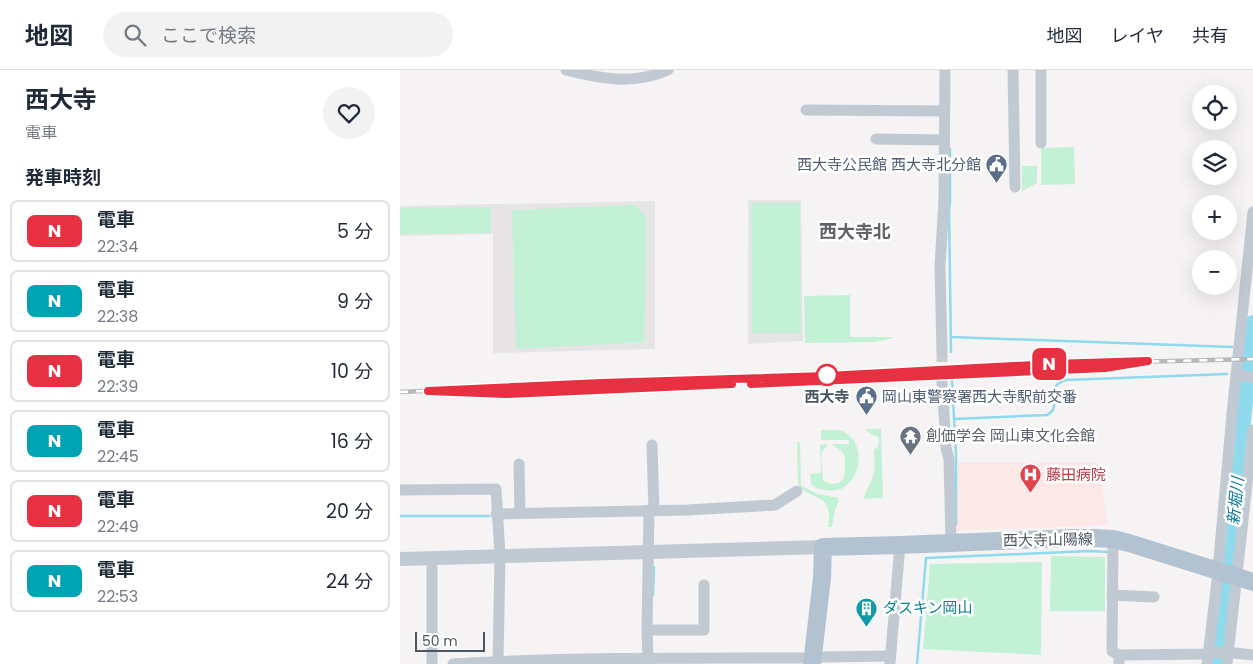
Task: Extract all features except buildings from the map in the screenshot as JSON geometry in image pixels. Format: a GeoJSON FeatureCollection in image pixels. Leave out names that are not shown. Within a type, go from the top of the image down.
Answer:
{"type":"FeatureCollection","features":[{"type":"Feature","properties":{"kind":"main road","name":"西大寺山陽線"},"geometry":{"type":"LineString","coordinates":[[830,547],[900,546],[1073,538],[1113,539],[1146,547],[1245,580]]}},
{"type":"Feature","properties":{"kind":"main road"},"geometry":{"type":"LineString","coordinates":[[817,661],[822,578],[830,547]]}},
{"type":"Feature","properties":{"kind":"street"},"geometry":{"type":"LineString","coordinates":[[566,70],[584,75],[619,80],[635,80],[650,77],[668,70]]}},
{"type":"Feature","properties":{"kind":"street"},"geometry":{"type":"LineString","coordinates":[[942,351],[940,266],[944,200],[945,70]]}},
{"type":"Feature","properties":{"kind":"street"},"geometry":{"type":"LineString","coordinates":[[1013,70],[1015,187]]}},
{"type":"Feature","properties":{"kind":"street"},"geometry":{"type":"LineString","coordinates":[[1041,70],[1041,143]]}},
{"type":"Feature","properties":{"kind":"street"},"geometry":{"type":"LineString","coordinates":[[806,110],[944,111]]}},
{"type":"Feature","properties":{"kind":"street"},"geometry":{"type":"LineString","coordinates":[[876,139],[944,140]]}},
{"type":"Feature","properties":{"kind":"street"},"geometry":{"type":"LineString","coordinates":[[1209,657],[1233,430],[1244,376],[1253,212]]}},
{"type":"Feature","properties":{"kind":"street"},"geometry":{"type":"LineString","coordinates":[[942,382],[946,448],[949,459],[951,543]]}},
{"type":"Feature","properties":{"kind":"street"},"geometry":{"type":"LineString","coordinates":[[1227,657],[1245,580],[1252,430],[1233,430]]}},
{"type":"Feature","properties":{"kind":"street"},"geometry":{"type":"LineString","coordinates":[[650,660],[647,630],[652,510],[652,444]]}},
{"type":"Feature","properties":{"kind":"street"},"geometry":{"type":"LineString","coordinates":[[519,464],[520,513]]}},
{"type":"Feature","properties":{"kind":"street"},"geometry":{"type":"LineString","coordinates":[[400,490],[496,489],[503,662]]}},
{"type":"Feature","properties":{"kind":"street"},"geometry":{"type":"LineString","coordinates":[[496,514],[688,510],[775,505],[797,491]]}},
{"type":"Feature","properties":{"kind":"street"},"geometry":{"type":"LineString","coordinates":[[1113,539],[1112,651],[1119,659],[1253,655]]}},
{"type":"Feature","properties":{"kind":"street"},"geometry":{"type":"LineString","coordinates":[[454,664],[650,660],[890,660],[900,546]]}},
{"type":"Feature","properties":{"kind":"street"},"geometry":{"type":"LineString","coordinates":[[400,559],[830,547]]}},
{"type":"Feature","properties":{"kind":"street"},"geometry":{"type":"LineString","coordinates":[[432,558],[432,664]]}},
{"type":"Feature","properties":{"kind":"street"},"geometry":{"type":"LineString","coordinates":[[647,630],[704,630],[704,585]]}},
{"type":"Feature","properties":{"kind":"street"},"geometry":{"type":"LineString","coordinates":[[1112,595],[1154,597]]}},
{"type":"Feature","properties":{"kind":"shaded area"},"geometry":{"type":"Polygon","coordinates":[[[748,200],[801,200],[803,341],[748,344],[748,200]]]}},
{"type":"Feature","properties":{"kind":"shaded area"},"geometry":{"type":"Polygon","coordinates":[[[655,201],[655,349],[493,353],[493,234],[400,236],[400,206],[655,201]]]}},
{"type":"Feature","properties":{"kind":"shaded area","name":"藤田病院"},"geometry":{"type":"Polygon","coordinates":[[[958,463],[1098,463],[1108,525],[957,531],[958,463]]]}},
{"type":"Feature","properties":{"kind":"green space"},"geometry":{"type":"Polygon","coordinates":[[[1074,147],[1075,184],[1041,185],[1041,148],[1074,147]]]}},
{"type":"Feature","properties":{"kind":"green space"},"geometry":{"type":"Polygon","coordinates":[[[1022,166],[1037,166],[1037,183],[1022,191],[1022,166]]]}},
{"type":"Feature","properties":{"kind":"green space"},"geometry":{"type":"Polygon","coordinates":[[[751,203],[800,203],[801,333],[752,333],[751,203]]]}},
{"type":"Feature","properties":{"kind":"green space"},"geometry":{"type":"Polygon","coordinates":[[[635,205],[647,218],[644,342],[516,349],[512,210],[635,205]]]}},
{"type":"Feature","properties":{"kind":"green space"},"geometry":{"type":"Polygon","coordinates":[[[491,207],[491,233],[400,234],[400,208],[491,207]]]}},
{"type":"Feature","properties":{"kind":"green space"},"geometry":{"type":"Polygon","coordinates":[[[850,295],[850,337],[893,337],[873,342],[805,343],[804,296],[850,295]]]}},
{"type":"Feature","properties":{"kind":"green space"},"geometry":{"type":"Polygon","coordinates":[[[866,429],[881,429],[883,498],[864,499],[874,473],[874,450],[879,443],[878,437],[869,433],[866,429]]]}},
{"type":"Feature","properties":{"kind":"green space"},"geometry":{"type":"Polygon","coordinates":[[[821,430],[844,432],[853,439],[857,446],[858,461],[854,477],[843,488],[838,490],[822,490],[811,484],[810,474],[821,473],[820,445],[827,444],[821,453],[823,480],[834,484],[840,482],[844,476],[844,455],[833,444],[849,444],[849,440],[821,440],[821,430]]]}},
{"type":"Feature","properties":{"kind":"green space"},"geometry":{"type":"Polygon","coordinates":[[[797,442],[800,442],[801,485],[818,494],[837,497],[839,501],[835,510],[832,527],[828,527],[829,514],[823,501],[806,492],[798,483],[797,442]]]}},
{"type":"Feature","properties":{"kind":"green space"},"geometry":{"type":"Polygon","coordinates":[[[1051,556],[1105,557],[1105,611],[1050,611],[1051,556]]]}},
{"type":"Feature","properties":{"kind":"green space"},"geometry":{"type":"Polygon","coordinates":[[[1042,562],[1041,655],[923,649],[930,564],[1042,562]]]}},
{"type":"Feature","properties":{"kind":"waterway"},"geometry":{"type":"LineString","coordinates":[[950,149],[951,352]]}},
{"type":"Feature","properties":{"kind":"waterway","name":"新堀川"},"geometry":{"type":"LineString","coordinates":[[1229,559],[1253,323]]}},
{"type":"Feature","properties":{"kind":"waterway"},"geometry":{"type":"LineString","coordinates":[[951,337],[1232,347]]}},
{"type":"Feature","properties":{"kind":"waterway","name":"新堀川"},"geometry":{"type":"LineString","coordinates":[[1245,347],[1251,348]]}},
{"type":"Feature","properties":{"kind":"waterway"},"geometry":{"type":"LineString","coordinates":[[954,419],[1047,415],[1054,407],[1056,387],[1059,383],[1066,380],[1227,374]]}},
{"type":"Feature","properties":{"kind":"waterway"},"geometry":{"type":"LineString","coordinates":[[952,381],[956,455],[956,524]]}},
{"type":"Feature","properties":{"kind":"waterway"},"geometry":{"type":"LineString","coordinates":[[400,516],[489,516]]}},
{"type":"Feature","properties":{"kind":"waterway"},"geometry":{"type":"LineString","coordinates":[[917,664],[926,558],[1090,551],[1109,552],[1109,554]]}},
{"type":"Feature","properties":{"kind":"waterway"},"geometry":{"type":"LineString","coordinates":[[653,595],[654,567]]}},
{"type":"Feature","properties":{"kind":"waterway","name":"新堀川"},"geometry":{"type":"LineString","coordinates":[[1218,664],[1226,588]]}},
{"type":"Feature","properties":{"kind":"tunnel"},"geometry":{"type":"LineString","coordinates":[[942,351],[942,382]]}},
{"type":"Feature","properties":{"kind":"railway"},"geometry":{"type":"LineString","coordinates":[[400,392],[1052,364],[1253,359]]}},
{"type":"Feature","properties":{"kind":"train","name":"N"},"geometry":{"type":"LineString","coordinates":[[732,384],[506,394],[428,391],[827,376],[1148,361],[1105,368],[751,384]]}},
{"type":"Feature","properties":{"kind":"place","name":"西大寺公民館 西大寺北分館"},"geometry":{"type":"Point","coordinates":[997,184]}},
{"type":"Feature","properties":{"kind":"place","name":"西大寺"},"geometry":{"type":"Point","coordinates":[827,375]}},
{"type":"Feature","properties":{"kind":"place","name":"岡山東警察署西大寺駅前交番"},"geometry":{"type":"Point","coordinates":[866,416]}},
{"type":"Feature","properties":{"kind":"place","name":"創価学会 岡山東文化会館"},"geometry":{"type":"Point","coordinates":[910,455]}},
{"type":"Feature","properties":{"kind":"place","name":"藤田病院"},"geometry":{"type":"Point","coordinates":[1030,494]}},
{"type":"Feature","properties":{"kind":"place","name":"ダスキン岡山"},"geometry":{"type":"Point","coordinates":[867,627]}},
{"type":"Feature","properties":{"kind":"district","name":"西大寺北"},"geometry":{"type":"Point","coordinates":[855,232]}}]}
